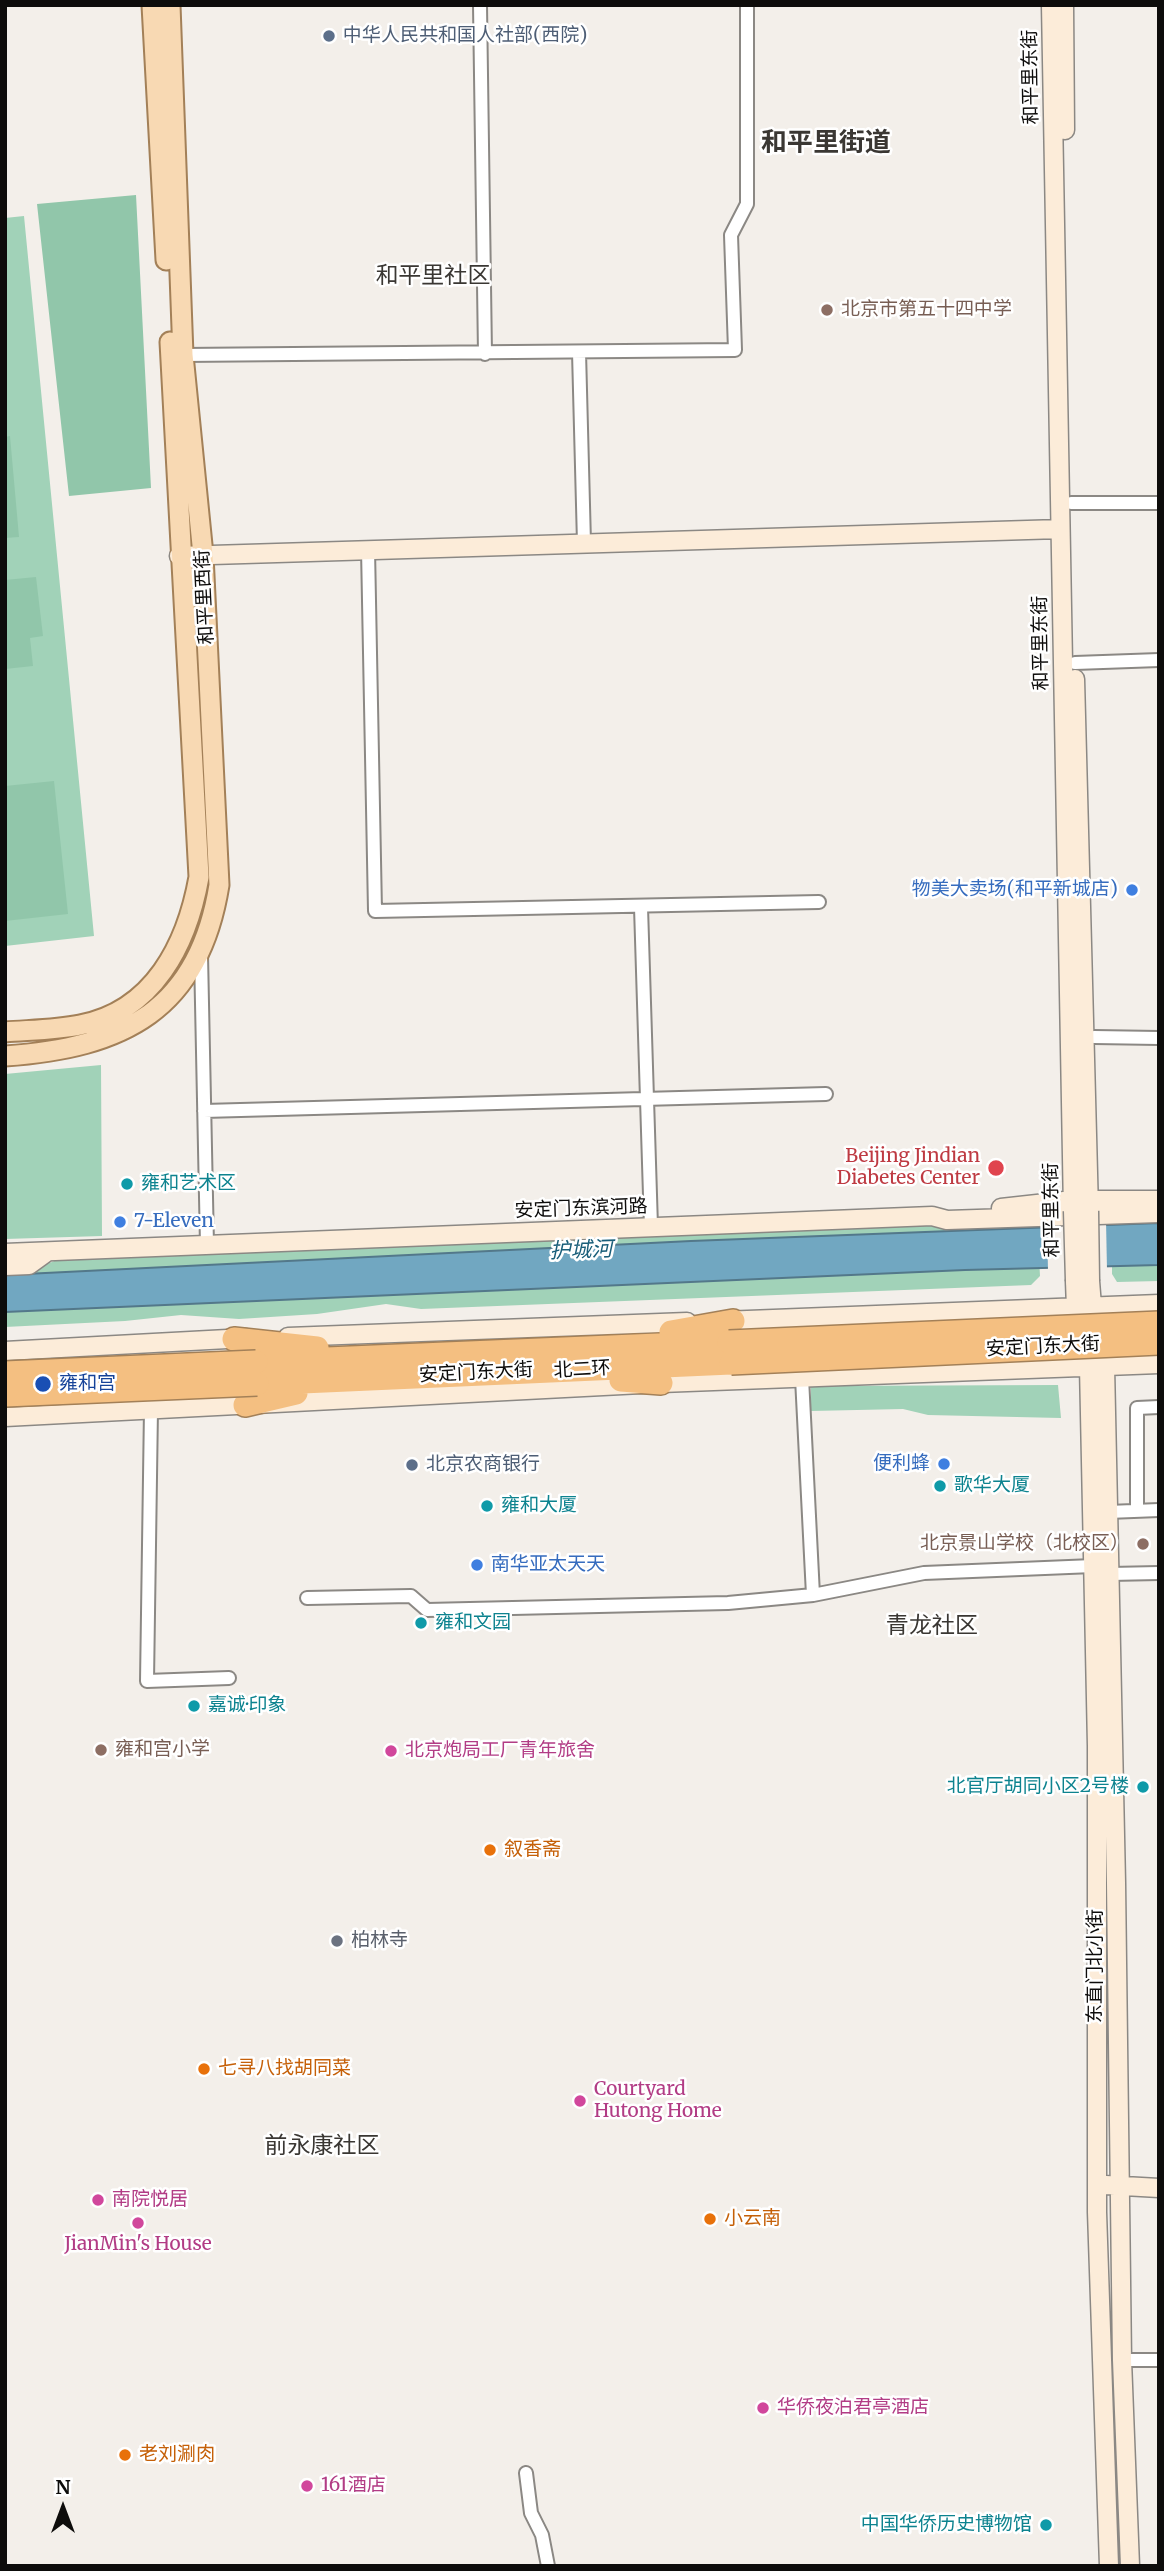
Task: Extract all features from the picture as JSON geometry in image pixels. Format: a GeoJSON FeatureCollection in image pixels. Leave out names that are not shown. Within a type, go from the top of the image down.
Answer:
{"type":"FeatureCollection","features":[{"type":"Feature","properties":{"kind":"highway","name":"北二环"},"geometry":{"type":"LineString","coordinates":[[5,1395],[256,1373],[383,1356],[1159,1323]]}},
{"type":"Feature","properties":{"kind":"highway"},"geometry":{"type":"LineString","coordinates":[[234,1339],[383,1356]]}},
{"type":"Feature","properties":{"kind":"highway","name":"北二环"},"geometry":{"type":"LineString","coordinates":[[5,1373],[256,1373],[355,1380],[534,1372],[731,1342],[1159,1343]]}},
{"type":"Feature","properties":{"kind":"highway"},"geometry":{"type":"LineString","coordinates":[[534,1372],[661,1383]]}},
{"type":"Feature","properties":{"kind":"highway"},"geometry":{"type":"LineString","coordinates":[[245,1405],[355,1380]]}},
{"type":"Feature","properties":{"kind":"main road","name":"和平里西街"},"geometry":{"type":"LineString","coordinates":[[5,1032],[82,1025],[125,1007],[153,985],[177,950],[192,916],[200,877],[180,556],[158,71],[152,5]]}},
{"type":"Feature","properties":{"kind":"main road","name":"和平里西街"},"geometry":{"type":"LineString","coordinates":[[5,1056],[48,1053],[103,1040],[147,1017],[183,983],[214,918],[219,885],[203,555],[183,355],[170,5]]}},
{"type":"Feature","properties":{"kind":"street"},"geometry":{"type":"LineString","coordinates":[[481,5],[485,354]]}},
{"type":"Feature","properties":{"kind":"street"},"geometry":{"type":"LineString","coordinates":[[183,355],[735,350],[731,235],[747,205],[747,5]]}},
{"type":"Feature","properties":{"kind":"street","name":"和平里东街"},"geometry":{"type":"LineString","coordinates":[[1051,5],[1060,529],[1083,1281],[1084,1307],[1097,1366]]}},
{"type":"Feature","properties":{"kind":"street","name":"和平里东街"},"geometry":{"type":"LineString","coordinates":[[1063,5],[1075,663],[1081,1205]]}},
{"type":"Feature","properties":{"kind":"street"},"geometry":{"type":"LineString","coordinates":[[579,352],[584,543]]}},
{"type":"Feature","properties":{"kind":"street"},"geometry":{"type":"LineString","coordinates":[[180,556],[1060,529],[1070,503],[1159,503]]}},
{"type":"Feature","properties":{"kind":"street"},"geometry":{"type":"LineString","coordinates":[[368,550],[375,911],[819,902]]}},
{"type":"Feature","properties":{"kind":"street"},"geometry":{"type":"LineString","coordinates":[[1075,663],[1159,660]]}},
{"type":"Feature","properties":{"kind":"street"},"geometry":{"type":"LineString","coordinates":[[641,907],[651,1227]]}},
{"type":"Feature","properties":{"kind":"street"},"geometry":{"type":"LineString","coordinates":[[201,950],[207,1245]]}},
{"type":"Feature","properties":{"kind":"street"},"geometry":{"type":"LineString","coordinates":[[1094,1037],[1159,1038]]}},
{"type":"Feature","properties":{"kind":"street"},"geometry":{"type":"LineString","coordinates":[[204,1111],[826,1094]]}},
{"type":"Feature","properties":{"kind":"street"},"geometry":{"type":"LineString","coordinates":[[932,1216],[1159,1200]]}},
{"type":"Feature","properties":{"kind":"street","name":"安定门东滨河路"},"geometry":{"type":"LineString","coordinates":[[5,1253],[932,1216],[947,1220],[1159,1213]]}},
{"type":"Feature","properties":{"kind":"street"},"geometry":{"type":"LineString","coordinates":[[5,1266],[29,1265],[47,1252]]}},
{"type":"Feature","properties":{"kind":"street","name":"安定门东大街"},"geometry":{"type":"LineString","coordinates":[[5,1351],[234,1339],[731,1342],[859,1316],[1159,1304]]}},
{"type":"Feature","properties":{"kind":"street"},"geometry":{"type":"LineString","coordinates":[[1128,1305],[1131,1364]]}},
{"type":"Feature","properties":{"kind":"street"},"geometry":{"type":"LineString","coordinates":[[999,1310],[1001,1370]]}},
{"type":"Feature","properties":{"kind":"street"},"geometry":{"type":"LineString","coordinates":[[859,1316],[862,1376]]}},
{"type":"Feature","properties":{"kind":"street"},"geometry":{"type":"LineString","coordinates":[[171,1343],[172,1408]]}},
{"type":"Feature","properties":{"kind":"street","name":"安定门东大街"},"geometry":{"type":"LineString","coordinates":[[5,1417],[661,1383],[1159,1364]]}},
{"type":"Feature","properties":{"kind":"street","name":"东直门北小街"},"geometry":{"type":"LineString","coordinates":[[1097,1366],[1110,1574],[1097,2185],[1109,2566]]}},
{"type":"Feature","properties":{"kind":"street","name":"东直门北小街"},"geometry":{"type":"LineString","coordinates":[[1097,1366],[1093,1566],[1105,1746],[1130,2566]]}},
{"type":"Feature","properties":{"kind":"street"},"geometry":{"type":"LineString","coordinates":[[802,1378],[813,1595]]}},
{"type":"Feature","properties":{"kind":"street"},"geometry":{"type":"LineString","coordinates":[[1137,1511],[1137,1408],[1159,1407]]}},
{"type":"Feature","properties":{"kind":"street"},"geometry":{"type":"LineString","coordinates":[[151,1409],[147,1681],[229,1678]]}},
{"type":"Feature","properties":{"kind":"street"},"geometry":{"type":"LineString","coordinates":[[1108,1512],[1159,1510]]}},
{"type":"Feature","properties":{"kind":"street"},"geometry":{"type":"LineString","coordinates":[[307,1598],[411,1596],[427,1610],[727,1603],[813,1595],[924,1573],[1093,1566]]}},
{"type":"Feature","properties":{"kind":"street"},"geometry":{"type":"LineString","coordinates":[[1110,1574],[1159,1573]]}},
{"type":"Feature","properties":{"kind":"street"},"geometry":{"type":"LineString","coordinates":[[1097,2185],[1159,2188]]}},
{"type":"Feature","properties":{"kind":"street"},"geometry":{"type":"LineString","coordinates":[[1122,2360],[1159,2360]]}},
{"type":"Feature","properties":{"kind":"street"},"geometry":{"type":"LineString","coordinates":[[526,2473],[531,2513],[542,2535],[548,2566]]}},
{"type":"Feature","properties":{"kind":"green space"},"geometry":{"type":"Polygon","coordinates":[[[136,195],[151,488],[69,496],[37,204],[136,195]]]}},
{"type":"Feature","properties":{"kind":"green space"},"geometry":{"type":"Polygon","coordinates":[[[24,216],[94,936],[5,946],[5,218],[24,216]]]}},
{"type":"Feature","properties":{"kind":"green space"},"geometry":{"type":"Polygon","coordinates":[[[10,436],[19,537],[5,538],[5,437],[10,436]]]}},
{"type":"Feature","properties":{"kind":"green space"},"geometry":{"type":"Polygon","coordinates":[[[36,577],[43,636],[30,638],[33,666],[5,669],[5,580],[36,577]]]}},
{"type":"Feature","properties":{"kind":"green space"},"geometry":{"type":"Polygon","coordinates":[[[54,781],[68,914],[5,921],[5,786],[54,781]]]}},
{"type":"Feature","properties":{"kind":"green space"},"geometry":{"type":"Polygon","coordinates":[[[101,1065],[102,1236],[5,1239],[5,1074],[101,1065]]]}},
{"type":"Feature","properties":{"kind":"green space"},"geometry":{"type":"Polygon","coordinates":[[[1159,1219],[1159,1281],[1117,1282],[1112,1274],[1112,1220],[1159,1219]]]}},
{"type":"Feature","properties":{"kind":"green space"},"geometry":{"type":"Polygon","coordinates":[[[1037,1222],[1040,1276],[1031,1285],[421,1309],[386,1304],[317,1314],[239,1319],[181,1315],[125,1321],[5,1327],[5,1270],[35,1269],[64,1257],[857,1226],[1037,1222]]]}},
{"type":"Feature","properties":{"kind":"green space"},"geometry":{"type":"Polygon","coordinates":[[[1058,1385],[1061,1418],[928,1415],[903,1409],[811,1411],[811,1386],[1058,1385]]]}},
{"type":"Feature","properties":{"kind":"water","name":"护城河"},"geometry":{"type":"Polygon","coordinates":[[[1159,1223],[1159,1265],[965,1270],[5,1312],[5,1275],[691,1241],[1159,1223]]]}},
{"type":"Feature","properties":{"kind":"pier"},"geometry":{"type":"Polygon","coordinates":[[[1106,1221],[1107,1270],[1048,1271],[1047,1223],[1106,1221]]]}},
{"type":"Feature","properties":{"kind":"place","name":"中华人民共和国人社部(西院)"},"geometry":{"type":"Point","coordinates":[329,36]}},
{"type":"Feature","properties":{"kind":"place","name":"北京市第五十四中学"},"geometry":{"type":"Point","coordinates":[827,310]}},
{"type":"Feature","properties":{"kind":"place","name":"物美大卖场(和平新城店)"},"geometry":{"type":"Point","coordinates":[1132,890]}},
{"type":"Feature","properties":{"kind":"place","name":"Beijing Jindian Diabetes Center"},"geometry":{"type":"Point","coordinates":[996,1168]}},
{"type":"Feature","properties":{"kind":"place","name":"雍和艺术区"},"geometry":{"type":"Point","coordinates":[127,1184]}},
{"type":"Feature","properties":{"kind":"place","name":"7-Eleven"},"geometry":{"type":"Point","coordinates":[120,1222]}},
{"type":"Feature","properties":{"kind":"place","name":"雍和宫"},"geometry":{"type":"Point","coordinates":[43,1384]}},
{"type":"Feature","properties":{"kind":"place","name":"便利蜂"},"geometry":{"type":"Point","coordinates":[944,1464]}},
{"type":"Feature","properties":{"kind":"place","name":"北京农商银行"},"geometry":{"type":"Point","coordinates":[412,1465]}},
{"type":"Feature","properties":{"kind":"place","name":"歌华大厦"},"geometry":{"type":"Point","coordinates":[940,1486]}},
{"type":"Feature","properties":{"kind":"place","name":"雍和大厦"},"geometry":{"type":"Point","coordinates":[487,1506]}},
{"type":"Feature","properties":{"kind":"place","name":"北京景山学校（北校区）"},"geometry":{"type":"Point","coordinates":[1143,1544]}},
{"type":"Feature","properties":{"kind":"place","name":"南华亚太天天"},"geometry":{"type":"Point","coordinates":[477,1565]}},
{"type":"Feature","properties":{"kind":"place","name":"雍和文园"},"geometry":{"type":"Point","coordinates":[421,1623]}},
{"type":"Feature","properties":{"kind":"place","name":"嘉诚·印象"},"geometry":{"type":"Point","coordinates":[194,1706]}},
{"type":"Feature","properties":{"kind":"place","name":"雍和宫小学"},"geometry":{"type":"Point","coordinates":[101,1750]}},
{"type":"Feature","properties":{"kind":"place","name":"北京炮局工厂青年旅舍"},"geometry":{"type":"Point","coordinates":[391,1751]}},
{"type":"Feature","properties":{"kind":"place","name":"北官厅胡同小区2号楼"},"geometry":{"type":"Point","coordinates":[1143,1787]}},
{"type":"Feature","properties":{"kind":"place","name":"叙香斋"},"geometry":{"type":"Point","coordinates":[490,1850]}},
{"type":"Feature","properties":{"kind":"place","name":"柏林寺"},"geometry":{"type":"Point","coordinates":[337,1941]}},
{"type":"Feature","properties":{"kind":"place","name":"七寻八找胡同菜"},"geometry":{"type":"Point","coordinates":[204,2069]}},
{"type":"Feature","properties":{"kind":"place","name":"Courtyard Hutong Home"},"geometry":{"type":"Point","coordinates":[580,2101]}},
{"type":"Feature","properties":{"kind":"place","name":"南院悦居"},"geometry":{"type":"Point","coordinates":[98,2200]}},
{"type":"Feature","properties":{"kind":"place","name":"小云南"},"geometry":{"type":"Point","coordinates":[710,2219]}},
{"type":"Feature","properties":{"kind":"place","name":"JianMin's House"},"geometry":{"type":"Point","coordinates":[138,2223]}},
{"type":"Feature","properties":{"kind":"place","name":"华侨夜泊君亭酒店"},"geometry":{"type":"Point","coordinates":[763,2408]}},
{"type":"Feature","properties":{"kind":"place","name":"老刘涮肉"},"geometry":{"type":"Point","coordinates":[125,2455]}},
{"type":"Feature","properties":{"kind":"place","name":"161酒店"},"geometry":{"type":"Point","coordinates":[307,2486]}},
{"type":"Feature","properties":{"kind":"place","name":"中国华侨历史博物馆"},"geometry":{"type":"Point","coordinates":[1046,2525]}},
{"type":"Feature","properties":{"kind":"district","name":"和平里街道"},"geometry":{"type":"Point","coordinates":[826,144]}},
{"type":"Feature","properties":{"kind":"district","name":"和平里社区"},"geometry":{"type":"Point","coordinates":[433,276]}},
{"type":"Feature","properties":{"kind":"district","name":"青龙社区"},"geometry":{"type":"Point","coordinates":[932,1626]}},
{"type":"Feature","properties":{"kind":"district","name":"前永康社区"},"geometry":{"type":"Point","coordinates":[322,2146]}}]}
